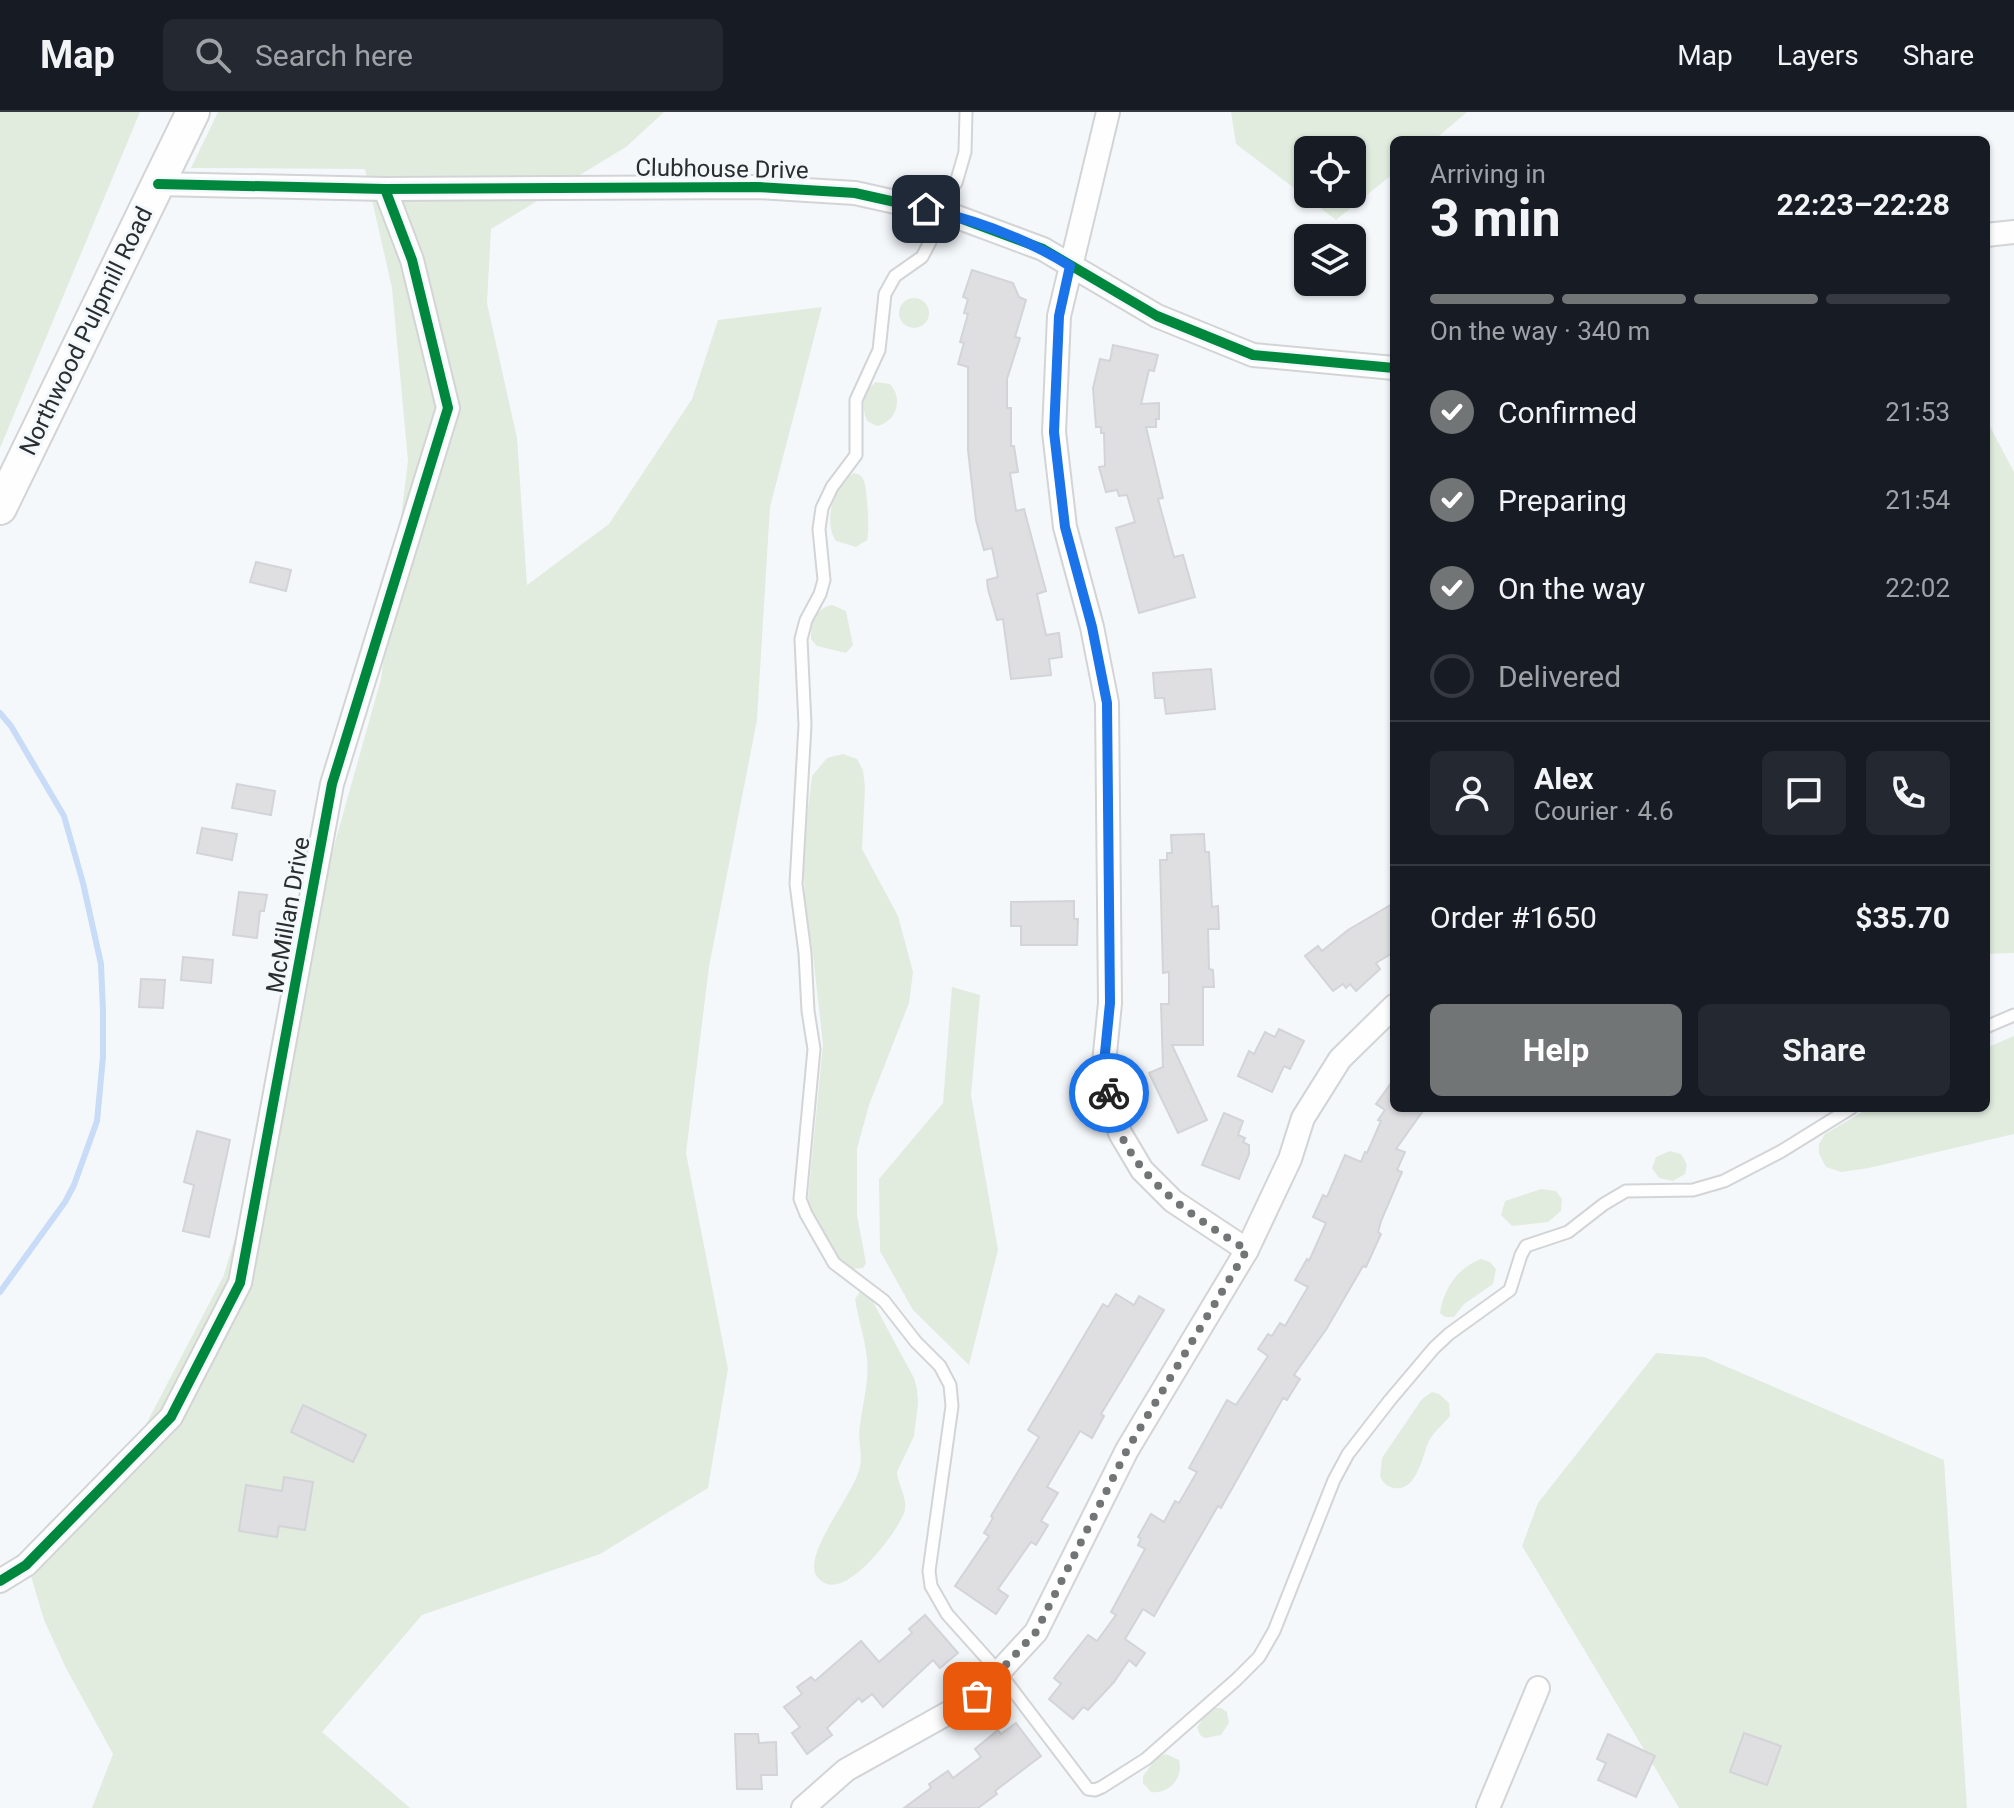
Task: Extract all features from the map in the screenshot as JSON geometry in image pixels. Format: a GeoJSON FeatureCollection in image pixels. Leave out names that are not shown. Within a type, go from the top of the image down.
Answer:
{"type":"FeatureCollection","features":[{"type":"Feature","properties":{"kind":"street","name":"Northwood Pulpmill Road"},"geometry":{"type":"LineString","coordinates":[[0,508],[193,112]]}},
{"type":"Feature","properties":{"kind":"street"},"geometry":{"type":"LineString","coordinates":[[1108,112],[1059,316],[1054,432],[1065,527],[1092,627],[1107,703],[1110,1003],[1103,1073],[1120,1133],[1142,1170],[1173,1201],[1247,1250]]}},
{"type":"Feature","properties":{"kind":"street","name":"Clubhouse Drive"},"geometry":{"type":"LineString","coordinates":[[158,184],[385,189],[758,187],[855,193],[949,214],[1043,249],[1157,316],[1253,355],[1390,368]]}},
{"type":"Feature","properties":{"kind":"street","name":"McMillan Drive"},"geometry":{"type":"LineString","coordinates":[[0,1581],[26,1565],[171,1417],[240,1283],[332,784],[448,408],[412,260],[385,189]]}},
{"type":"Feature","properties":{"kind":"street"},"geometry":{"type":"LineString","coordinates":[[1990,235],[2014,232]]}},
{"type":"Feature","properties":{"kind":"street"},"geometry":{"type":"LineString","coordinates":[[803,1808],[846,1770],[975,1698],[1036,1632],[1127,1450],[1247,1250],[1290,1159],[1303,1118],[1340,1059],[1390,1010]]}},
{"type":"Feature","properties":{"kind":"street"},"geometry":{"type":"LineString","coordinates":[[1488,1808],[1538,1688]]}},
{"type":"Feature","properties":{"kind":"lane"},"geometry":{"type":"LineString","coordinates":[[956,183],[963,165],[966,112]]}},
{"type":"Feature","properties":{"kind":"lane"},"geometry":{"type":"LineString","coordinates":[[930,242],[922,257],[895,276],[885,294],[879,350],[856,400],[856,455],[832,487],[822,508],[819,529],[824,580],[801,639],[805,725],[796,884],[814,1049],[800,1193],[806,1214],[834,1263],[884,1301],[916,1342],[934,1358],[950,1385],[952,1406],[929,1577],[935,1595],[947,1614],[999,1672],[1088,1789],[1102,1787],[1146,1759],[1259,1657],[1274,1631],[1334,1480],[1348,1454],[1434,1348],[1510,1290],[1526,1246],[1568,1232],[1626,1191],[1693,1190],[1724,1181],[1790,1147],[1845,1112]]}},
{"type":"Feature","properties":{"kind":"lane"},"geometry":{"type":"LineString","coordinates":[[1990,1025],[2014,1015]]}},
{"type":"Feature","properties":{"kind":"shaded area"},"geometry":{"type":"Polygon","coordinates":[[[0,112],[140,112],[0,448],[0,112]]]}},
{"type":"Feature","properties":{"kind":"shaded area"},"geometry":{"type":"Polygon","coordinates":[[[218,112],[664,112],[626,147],[491,229],[487,303],[517,438],[527,585],[609,524],[692,399],[718,320],[822,307],[770,507],[757,720],[709,967],[686,1153],[728,1369],[708,1488],[600,1554],[422,1615],[322,1732],[410,1808],[92,1808],[113,1754],[66,1668],[44,1620],[28,1566],[131,1453],[223,1277],[269,1131],[314,917],[381,679],[408,461],[392,288],[365,169],[191,168],[218,112]]]}},
{"type":"Feature","properties":{"kind":"shaded area"},"geometry":{"type":"Polygon","coordinates":[[[1231,112],[1467,112],[1439,136],[1390,136],[1390,176],[1366,196],[1366,136],[1294,136],[1294,188],[1236,144],[1231,112]]]}},
{"type":"Feature","properties":{"kind":"shaded area"},"geometry":{"type":"Polygon","coordinates":[[[1320,208],[1351,208],[1336,220],[1320,208]]]}},
{"type":"Feature","properties":{"kind":"shaded area"},"geometry":{"type":"Polygon","coordinates":[[[914,298],[920,299],[928,307],[928,319],[920,327],[914,328],[908,327],[900,319],[899,313],[900,307],[908,299],[914,298]]]}},
{"type":"Feature","properties":{"kind":"shaded area"},"geometry":{"type":"Polygon","coordinates":[[[876,382],[890,384],[897,396],[893,415],[877,426],[867,421],[864,410],[865,395],[876,382]]]}},
{"type":"Feature","properties":{"kind":"shaded area"},"geometry":{"type":"Polygon","coordinates":[[[1990,427],[2014,472],[2014,953],[1990,954],[1990,427]]]}},
{"type":"Feature","properties":{"kind":"shaded area"},"geometry":{"type":"Polygon","coordinates":[[[854,473],[864,481],[868,520],[867,540],[856,547],[836,541],[830,524],[836,494],[854,473]]]}},
{"type":"Feature","properties":{"kind":"shaded area"},"geometry":{"type":"Polygon","coordinates":[[[832,605],[846,611],[853,645],[846,653],[817,646],[811,639],[815,618],[821,610],[832,605]]]}},
{"type":"Feature","properties":{"kind":"shaded area"},"geometry":{"type":"Polygon","coordinates":[[[843,754],[857,759],[863,770],[862,849],[898,916],[913,972],[909,1003],[869,1105],[857,1149],[857,1215],[866,1263],[863,1268],[852,1269],[836,1257],[815,1223],[808,1198],[823,1045],[805,908],[803,848],[812,776],[827,758],[843,754]]]}},
{"type":"Feature","properties":{"kind":"shaded area"},"geometry":{"type":"Polygon","coordinates":[[[952,987],[980,995],[971,1095],[998,1250],[969,1365],[913,1310],[880,1251],[879,1179],[943,1103],[952,987]]]}},
{"type":"Feature","properties":{"kind":"shaded area"},"geometry":{"type":"Polygon","coordinates":[[[2014,1036],[2014,1134],[1869,1168],[1841,1172],[1826,1167],[1819,1154],[1819,1144],[1825,1134],[1862,1112],[1990,1112],[1990,1046],[2014,1036]]]}},
{"type":"Feature","properties":{"kind":"shaded area"},"geometry":{"type":"Polygon","coordinates":[[[1670,1151],[1681,1154],[1687,1165],[1685,1174],[1673,1181],[1659,1178],[1652,1168],[1656,1157],[1670,1151]]]}},
{"type":"Feature","properties":{"kind":"shaded area"},"geometry":{"type":"Polygon","coordinates":[[[1541,1189],[1556,1191],[1562,1199],[1561,1211],[1548,1222],[1512,1226],[1501,1215],[1505,1201],[1541,1189]]]}},
{"type":"Feature","properties":{"kind":"shaded area"},"geometry":{"type":"Polygon","coordinates":[[[1481,1259],[1490,1262],[1496,1269],[1493,1284],[1464,1304],[1454,1317],[1445,1317],[1440,1313],[1448,1288],[1465,1268],[1481,1259]]]}},
{"type":"Feature","properties":{"kind":"shaded area"},"geometry":{"type":"Polygon","coordinates":[[[860,1292],[873,1302],[914,1378],[918,1403],[914,1436],[897,1472],[905,1503],[904,1513],[870,1562],[845,1581],[833,1585],[817,1577],[814,1562],[860,1467],[859,1430],[867,1367],[855,1299],[860,1292]]]}},
{"type":"Feature","properties":{"kind":"shaded area"},"geometry":{"type":"Polygon","coordinates":[[[1656,1353],[1704,1357],[1944,1460],[1967,1808],[1679,1808],[1522,1546],[1538,1503],[1656,1353]]]}},
{"type":"Feature","properties":{"kind":"shaded area"},"geometry":{"type":"Polygon","coordinates":[[[1432,1392],[1449,1403],[1450,1416],[1431,1437],[1413,1479],[1402,1488],[1389,1486],[1380,1476],[1382,1458],[1422,1399],[1432,1392]]]}},
{"type":"Feature","properties":{"kind":"shaded area"},"geometry":{"type":"Polygon","coordinates":[[[1211,1708],[1221,1708],[1227,1712],[1229,1723],[1221,1735],[1205,1738],[1197,1727],[1211,1708]]]}},
{"type":"Feature","properties":{"kind":"shaded area"},"geometry":{"type":"Polygon","coordinates":[[[1166,1754],[1179,1760],[1177,1779],[1169,1788],[1151,1792],[1143,1783],[1143,1776],[1157,1757],[1166,1754]]]}},
{"type":"Feature","properties":{"kind":"building"},"geometry":{"type":"Polygon","coordinates":[[[972,270],[1013,283],[1019,297],[1026,300],[1015,337],[1020,338],[1007,379],[1011,446],[1014,446],[1018,472],[1010,473],[1016,511],[1024,509],[1046,591],[1037,594],[1046,635],[1059,633],[1062,657],[1049,659],[1051,675],[1011,679],[1003,619],[997,620],[988,589],[987,580],[998,577],[992,548],[984,550],[976,520],[968,450],[968,367],[958,364],[968,314],[964,313],[968,299],[963,297],[972,270]]]}},
{"type":"Feature","properties":{"kind":"building"},"geometry":{"type":"Polygon","coordinates":[[[1113,345],[1158,355],[1154,371],[1149,370],[1141,404],[1159,403],[1156,427],[1146,427],[1163,498],[1158,499],[1174,557],[1183,555],[1195,597],[1139,613],[1116,528],[1135,522],[1127,495],[1119,496],[1117,490],[1106,492],[1099,467],[1105,466],[1104,433],[1101,433],[1101,427],[1096,427],[1093,388],[1100,359],[1110,361],[1113,345]]]}},
{"type":"Feature","properties":{"kind":"building"},"geometry":{"type":"Polygon","coordinates":[[[256,562],[291,570],[286,591],[250,582],[256,562]]]}},
{"type":"Feature","properties":{"kind":"building"},"geometry":{"type":"Polygon","coordinates":[[[1211,669],[1215,709],[1166,714],[1164,698],[1155,698],[1153,673],[1211,669]]]}},
{"type":"Feature","properties":{"kind":"building"},"geometry":{"type":"Polygon","coordinates":[[[237,784],[275,791],[271,815],[232,808],[237,784]]]}},
{"type":"Feature","properties":{"kind":"building"},"geometry":{"type":"Polygon","coordinates":[[[202,828],[237,834],[232,860],[197,853],[202,828]]]}},
{"type":"Feature","properties":{"kind":"building"},"geometry":{"type":"Polygon","coordinates":[[[1204,834],[1205,852],[1209,852],[1212,907],[1218,906],[1219,929],[1208,929],[1209,969],[1213,970],[1214,987],[1203,987],[1203,1045],[1172,1045],[1207,1120],[1178,1133],[1149,1073],[1163,1067],[1161,1004],[1169,1004],[1169,972],[1163,973],[1160,860],[1167,860],[1167,853],[1172,853],[1171,835],[1204,834]]]}},
{"type":"Feature","properties":{"kind":"building"},"geometry":{"type":"Polygon","coordinates":[[[239,892],[267,895],[264,911],[260,911],[257,938],[233,935],[239,892]]]}},
{"type":"Feature","properties":{"kind":"building"},"geometry":{"type":"Polygon","coordinates":[[[1074,901],[1074,919],[1078,919],[1077,945],[1021,945],[1021,926],[1011,926],[1011,902],[1074,901]]]}},
{"type":"Feature","properties":{"kind":"building"},"geometry":{"type":"Polygon","coordinates":[[[1390,905],[1390,954],[1376,963],[1380,969],[1356,991],[1350,984],[1346,988],[1343,984],[1333,991],[1305,956],[1318,946],[1322,951],[1348,930],[1390,905]]]}},
{"type":"Feature","properties":{"kind":"building"},"geometry":{"type":"Polygon","coordinates":[[[183,957],[213,960],[211,983],[181,980],[183,957]]]}},
{"type":"Feature","properties":{"kind":"building"},"geometry":{"type":"Polygon","coordinates":[[[141,979],[165,980],[163,1008],[139,1007],[141,979]]]}},
{"type":"Feature","properties":{"kind":"building"},"geometry":{"type":"Polygon","coordinates":[[[1279,1029],[1304,1041],[1290,1069],[1284,1066],[1272,1092],[1238,1076],[1249,1051],[1254,1054],[1265,1032],[1275,1037],[1279,1029]]]}},
{"type":"Feature","properties":{"kind":"building"},"geometry":{"type":"Polygon","coordinates":[[[1390,1085],[1390,1112],[1422,1112],[1396,1149],[1405,1152],[1397,1170],[1402,1172],[1366,1267],[1363,1266],[1327,1328],[1294,1375],[1300,1379],[1287,1400],[1283,1398],[1221,1508],[1218,1506],[1154,1616],[1143,1609],[1125,1639],[1145,1653],[1136,1666],[1129,1660],[1088,1710],[1083,1707],[1073,1719],[1049,1699],[1061,1684],[1054,1678],[1088,1635],[1097,1641],[1116,1615],[1111,1612],[1145,1549],[1138,1545],[1141,1539],[1138,1537],[1151,1514],[1164,1522],[1175,1501],[1179,1503],[1197,1472],[1189,1468],[1227,1400],[1236,1405],[1268,1356],[1258,1349],[1280,1323],[1285,1326],[1308,1287],[1295,1280],[1307,1259],[1309,1261],[1326,1223],[1313,1217],[1323,1195],[1327,1197],[1345,1155],[1361,1162],[1367,1153],[1381,1121],[1378,1120],[1385,1110],[1376,1104],[1390,1085]]]}},
{"type":"Feature","properties":{"kind":"building"},"geometry":{"type":"Polygon","coordinates":[[[1224,1113],[1243,1121],[1238,1135],[1245,1138],[1243,1142],[1249,1145],[1249,1154],[1239,1179],[1202,1165],[1224,1113]]]}},
{"type":"Feature","properties":{"kind":"building"},"geometry":{"type":"Polygon","coordinates":[[[197,1131],[230,1140],[209,1237],[183,1231],[194,1185],[184,1182],[197,1131]]]}},
{"type":"Feature","properties":{"kind":"building"},"geometry":{"type":"Polygon","coordinates":[[[1116,1294],[1134,1305],[1139,1296],[1164,1310],[1101,1414],[1104,1416],[1092,1438],[1080,1431],[1047,1487],[1058,1493],[1041,1521],[1048,1525],[1036,1545],[1031,1542],[998,1589],[1008,1596],[996,1614],[955,1586],[989,1536],[984,1533],[993,1518],[991,1516],[1039,1437],[1028,1430],[1103,1304],[1108,1307],[1116,1294]]]}},
{"type":"Feature","properties":{"kind":"building"},"geometry":{"type":"Polygon","coordinates":[[[303,1405],[366,1435],[353,1462],[291,1432],[303,1405]]]}},
{"type":"Feature","properties":{"kind":"building"},"geometry":{"type":"Polygon","coordinates":[[[284,1477],[313,1482],[305,1530],[279,1526],[277,1537],[239,1531],[246,1485],[282,1491],[284,1477]]]}},
{"type":"Feature","properties":{"kind":"building"},"geometry":{"type":"Polygon","coordinates":[[[925,1615],[958,1653],[940,1668],[933,1660],[883,1707],[872,1694],[862,1702],[859,1698],[827,1728],[832,1735],[807,1754],[792,1733],[800,1727],[784,1707],[802,1694],[797,1687],[811,1677],[815,1681],[861,1641],[879,1662],[912,1633],[909,1629],[925,1615]]]}},
{"type":"Feature","properties":{"kind":"building"},"geometry":{"type":"Polygon","coordinates":[[[1016,1723],[1041,1756],[995,1791],[997,1794],[978,1808],[904,1808],[948,1771],[953,1778],[981,1757],[975,1749],[998,1730],[1001,1734],[1016,1723]]]}},
{"type":"Feature","properties":{"kind":"building"},"geometry":{"type":"Polygon","coordinates":[[[1744,1733],[1781,1746],[1767,1785],[1730,1772],[1744,1733]]]}},
{"type":"Feature","properties":{"kind":"building"},"geometry":{"type":"Polygon","coordinates":[[[735,1734],[758,1734],[759,1743],[776,1742],[777,1775],[761,1775],[762,1789],[737,1789],[735,1734]]]}},
{"type":"Feature","properties":{"kind":"building"},"geometry":{"type":"Polygon","coordinates":[[[1608,1734],[1655,1756],[1636,1797],[1598,1780],[1606,1763],[1597,1759],[1608,1734]]]}},
{"type":"Feature","properties":{"kind":"waterway"},"geometry":{"type":"LineString","coordinates":[[0,713],[11,726],[64,816],[101,964],[103,1011],[103,1057],[97,1121],[74,1185],[0,1292]]}},
{"type":"Feature","properties":{"kind":"cycle path"},"geometry":{"type":"LineString","coordinates":[[158,184],[385,189],[758,187],[855,193],[949,214],[1043,249],[1157,316],[1253,355],[1390,368]]}},
{"type":"Feature","properties":{"kind":"cycle path"},"geometry":{"type":"LineString","coordinates":[[0,1581],[26,1565],[171,1417],[240,1283],[332,784],[448,408],[412,260],[385,189]]}},
{"type":"Feature","properties":{"kind":"way so far"},"geometry":{"type":"LineString","coordinates":[[977,1696],[1036,1632],[1127,1450],[1247,1250],[1173,1201],[1142,1170],[1120,1133],[1109,1093]]}},
{"type":"Feature","properties":{"kind":"route"},"geometry":{"type":"LineString","coordinates":[[926,209],[949,214],[1043,249],[1070,266],[1059,316],[1054,432],[1065,527],[1092,627],[1107,703],[1110,1003],[1103,1073],[1109,1093]]}}]}
